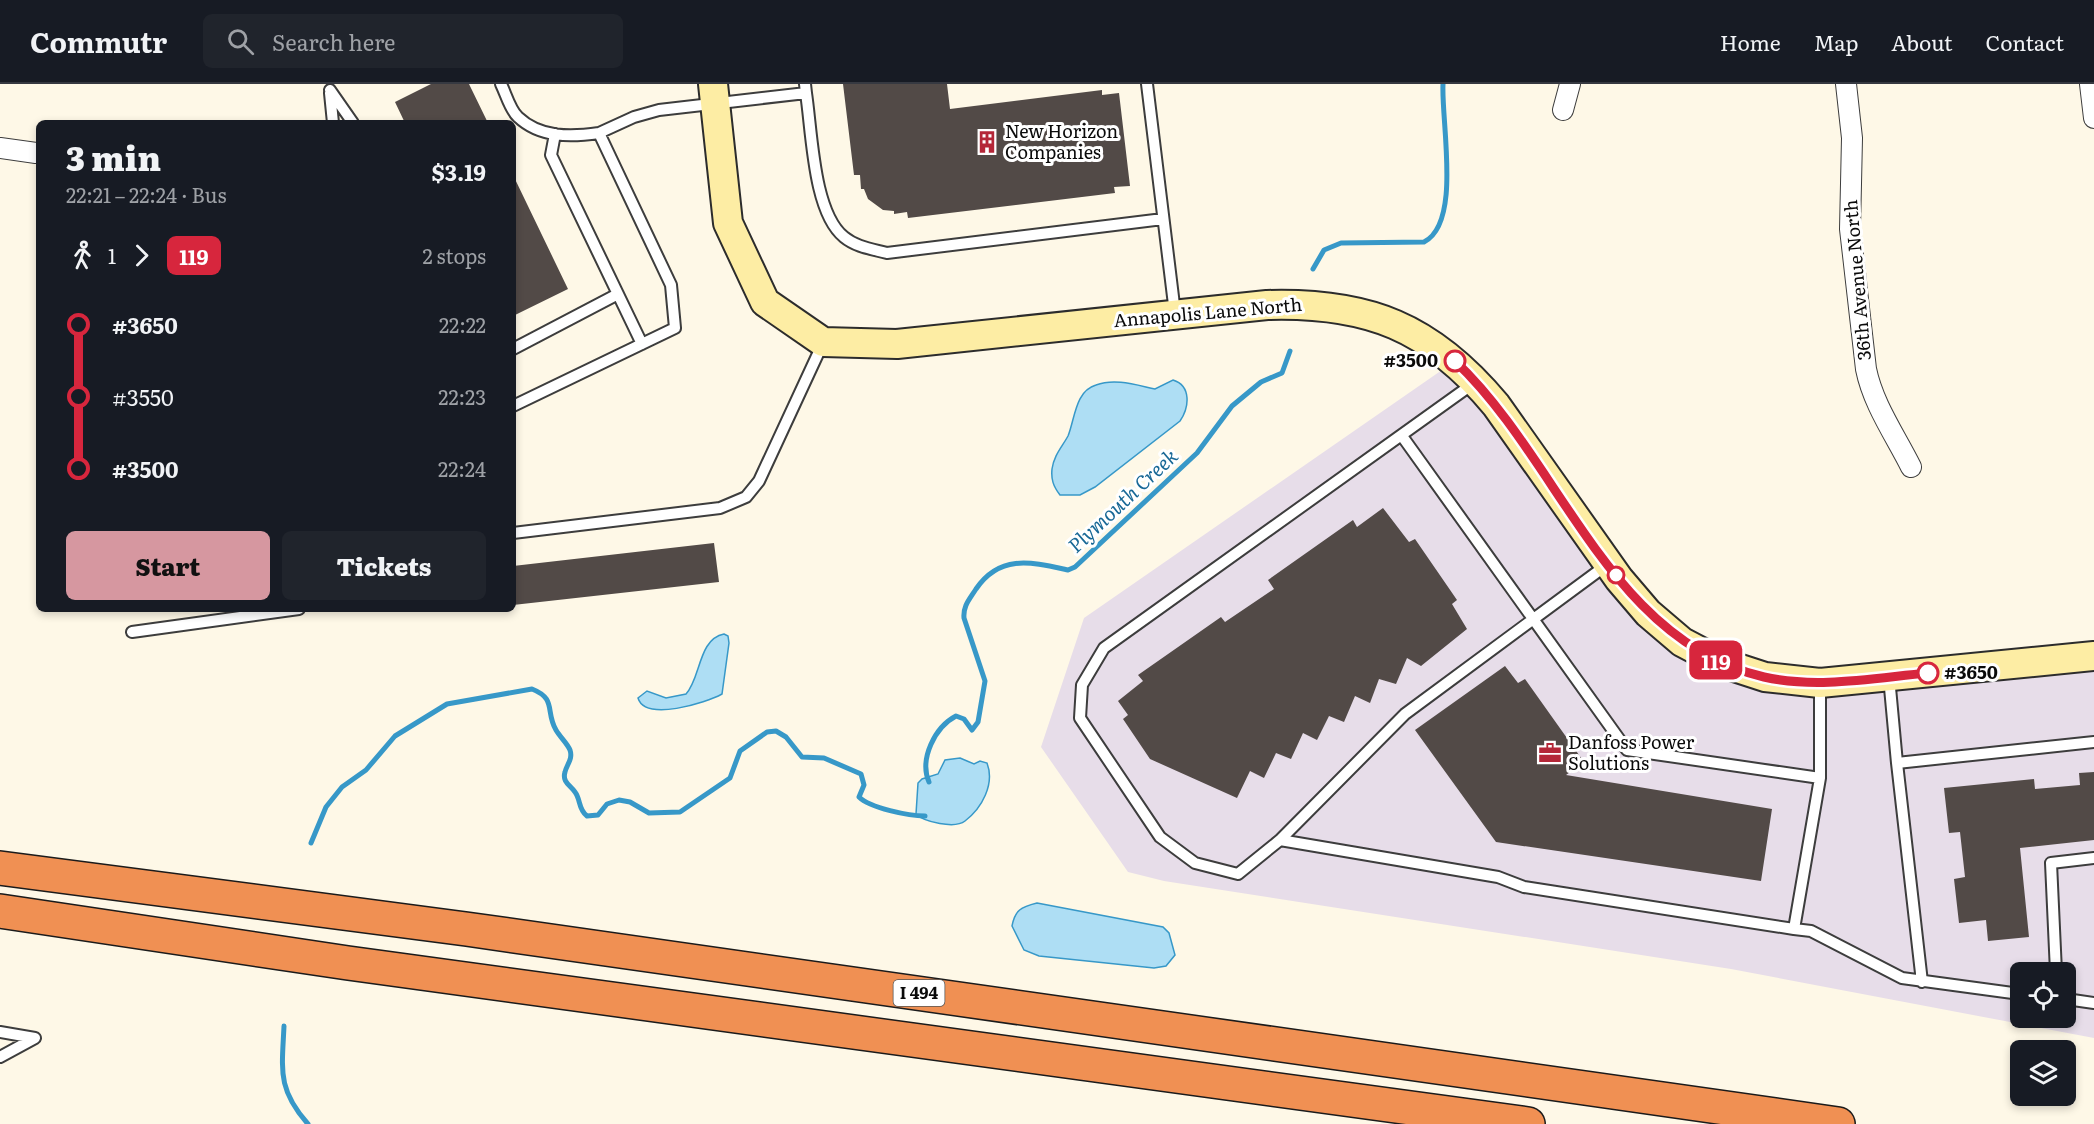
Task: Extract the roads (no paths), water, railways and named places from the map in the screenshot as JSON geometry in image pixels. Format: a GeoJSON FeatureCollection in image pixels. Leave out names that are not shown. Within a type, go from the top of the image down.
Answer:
{"type":"FeatureCollection","features":[{"type":"Feature","properties":{"kind":"highway","name":"I 494"},"geometry":{"type":"LineString","coordinates":[[0,867],[454,927],[1838,1124]]}},
{"type":"Feature","properties":{"kind":"highway"},"geometry":{"type":"LineString","coordinates":[[2,912],[348,963],[1528,1124]]}},
{"type":"Feature","properties":{"kind":"street"},"geometry":{"type":"LineString","coordinates":[[1563,110],[1570,84]]}},
{"type":"Feature","properties":{"kind":"street","name":"36th Avenue North"},"geometry":{"type":"LineString","coordinates":[[1846,84],[1852,138],[1850,229],[1869,387],[1911,466]]}},
{"type":"Feature","properties":{"kind":"street"},"geometry":{"type":"LineString","coordinates":[[2090,84],[2094,118]]}},
{"type":"Feature","properties":{"kind":"street"},"geometry":{"type":"LineString","coordinates":[[714,94],[728,224],[765,302],[823,342]]}},
{"type":"Feature","properties":{"kind":"street"},"geometry":{"type":"LineString","coordinates":[[0,148],[36,153]]}},
{"type":"Feature","properties":{"kind":"street","name":"Annapolis Lane North"},"geometry":{"type":"LineString","coordinates":[[823,342],[897,344],[1175,315],[1312,304],[1356,311],[1414,333],[1437,346],[1476,381],[1496,405],[1608,564],[1648,613],[1682,642],[1722,663],[1765,677],[1820,683],[2094,656]]}},
{"type":"Feature","properties":{"kind":"lane"},"geometry":{"type":"LineString","coordinates":[[501,84],[517,116],[536,130],[574,136],[598,133],[634,117],[714,94],[805,88],[821,201],[829,221],[845,237],[863,247],[887,253],[1163,219]]}},
{"type":"Feature","properties":{"kind":"lane"},"geometry":{"type":"LineString","coordinates":[[1147,84],[1175,315]]}},
{"type":"Feature","properties":{"kind":"lane"},"geometry":{"type":"LineString","coordinates":[[329,87],[333,120]]}},
{"type":"Feature","properties":{"kind":"lane"},"geometry":{"type":"LineString","coordinates":[[329,87],[350,120]]}},
{"type":"Feature","properties":{"kind":"lane"},"geometry":{"type":"LineString","coordinates":[[516,405],[675,328],[670,285],[598,133]]}},
{"type":"Feature","properties":{"kind":"lane"},"geometry":{"type":"LineString","coordinates":[[555,134],[551,155],[642,344]]}},
{"type":"Feature","properties":{"kind":"lane"},"geometry":{"type":"LineString","coordinates":[[516,347],[618,294]]}},
{"type":"Feature","properties":{"kind":"lane"},"geometry":{"type":"LineString","coordinates":[[516,533],[720,508],[746,497],[759,481],[823,342]]}},
{"type":"Feature","properties":{"kind":"lane"},"geometry":{"type":"LineString","coordinates":[[1476,381],[1104,648],[1082,685],[1080,718],[1160,837],[1195,862],[1238,874],[1280,840],[1405,714],[1533,617],[1608,564]]}},
{"type":"Feature","properties":{"kind":"lane"},"geometry":{"type":"LineString","coordinates":[[1401,436],[1627,750],[1820,778]]}},
{"type":"Feature","properties":{"kind":"lane"},"geometry":{"type":"LineString","coordinates":[[132,632],[277,612]]}},
{"type":"Feature","properties":{"kind":"lane"},"geometry":{"type":"LineString","coordinates":[[1889,677],[1922,982]]}},
{"type":"Feature","properties":{"kind":"lane"},"geometry":{"type":"LineString","coordinates":[[1794,929],[1820,778],[1820,683]]}},
{"type":"Feature","properties":{"kind":"lane"},"geometry":{"type":"LineString","coordinates":[[1898,763],[2094,742]]}},
{"type":"Feature","properties":{"kind":"lane"},"geometry":{"type":"LineString","coordinates":[[1280,840],[1498,877],[1524,887],[1811,931],[1902,978],[2010,993]]}},
{"type":"Feature","properties":{"kind":"lane"},"geometry":{"type":"LineString","coordinates":[[2055,962],[2050,863],[2094,858]]}},
{"type":"Feature","properties":{"kind":"lane"},"geometry":{"type":"LineString","coordinates":[[2076,1000],[2094,1003]]}},
{"type":"Feature","properties":{"kind":"lane"},"geometry":{"type":"LineString","coordinates":[[0,1032],[35,1038],[0,1057]]}},
{"type":"Feature","properties":{"kind":"water"},"geometry":{"type":"Polygon","coordinates":[[[1173,380],[1179,383],[1186,392],[1187,404],[1180,421],[1095,487],[1080,495],[1060,495],[1052,479],[1053,464],[1068,436],[1077,406],[1084,393],[1089,388],[1103,383],[1126,383],[1155,389],[1173,380]]]}},
{"type":"Feature","properties":{"kind":"water"},"geometry":{"type":"Polygon","coordinates":[[[724,634],[728,636],[729,643],[722,694],[690,706],[663,710],[643,705],[638,698],[647,691],[666,698],[686,694],[695,679],[709,643],[724,634]]]}},
{"type":"Feature","properties":{"kind":"water"},"geometry":{"type":"Polygon","coordinates":[[[960,758],[974,764],[980,761],[987,763],[988,787],[982,802],[971,816],[960,823],[940,823],[920,817],[916,814],[918,783],[922,779],[938,774],[945,760],[960,758]]]}},
{"type":"Feature","properties":{"kind":"water"},"geometry":{"type":"Polygon","coordinates":[[[1037,903],[1163,927],[1169,933],[1175,955],[1166,966],[1154,968],[1039,956],[1024,950],[1012,926],[1020,910],[1037,903]]]}},
{"type":"Feature","properties":{"kind":"waterway","name":"Plymouth Creek"},"geometry":{"type":"LineString","coordinates":[[1313,269],[1324,250],[1341,243],[1424,242],[1436,231],[1443,215],[1446,194],[1443,84]]}},
{"type":"Feature","properties":{"kind":"waterway","name":"Plymouth Creek"},"geometry":{"type":"LineString","coordinates":[[929,782],[926,773],[928,754],[931,744],[942,728],[956,716],[964,719],[972,730],[978,722],[985,681],[964,614],[969,600],[985,578],[995,570],[1017,563],[1068,570],[1075,567],[1197,453],[1232,406],[1261,382],[1282,373],[1290,351]]}},
{"type":"Feature","properties":{"kind":"waterway","name":"Plymouth Creek"},"geometry":{"type":"LineString","coordinates":[[311,843],[326,807],[342,787],[366,770],[395,736],[447,704],[532,689],[548,701],[553,723],[570,750],[565,778],[577,795],[582,810],[587,816],[598,815],[607,804],[619,800],[630,802],[649,813],[680,812],[730,778],[740,751],[767,732],[776,731],[786,737],[802,757],[824,758],[861,774],[864,785],[859,797],[864,801],[890,811],[925,816]]}},
{"type":"Feature","properties":{"kind":"waterway","name":"Plymouth Creek"},"geometry":{"type":"LineString","coordinates":[[284,1026],[283,1067],[286,1089],[298,1112],[308,1124]]}},
{"type":"Feature","properties":{"kind":"place","name":"New Horizon Companies"},"geometry":{"type":"Point","coordinates":[987,142]}},
{"type":"Feature","properties":{"kind":"place","name":"#3500"},"geometry":{"type":"Point","coordinates":[1455,361]}},
{"type":"Feature","properties":{"kind":"place","name":"#3650"},"geometry":{"type":"Point","coordinates":[1928,673]}},
{"type":"Feature","properties":{"kind":"place","name":"Danfoss Power Solutions"},"geometry":{"type":"Point","coordinates":[1550,753]}}]}
